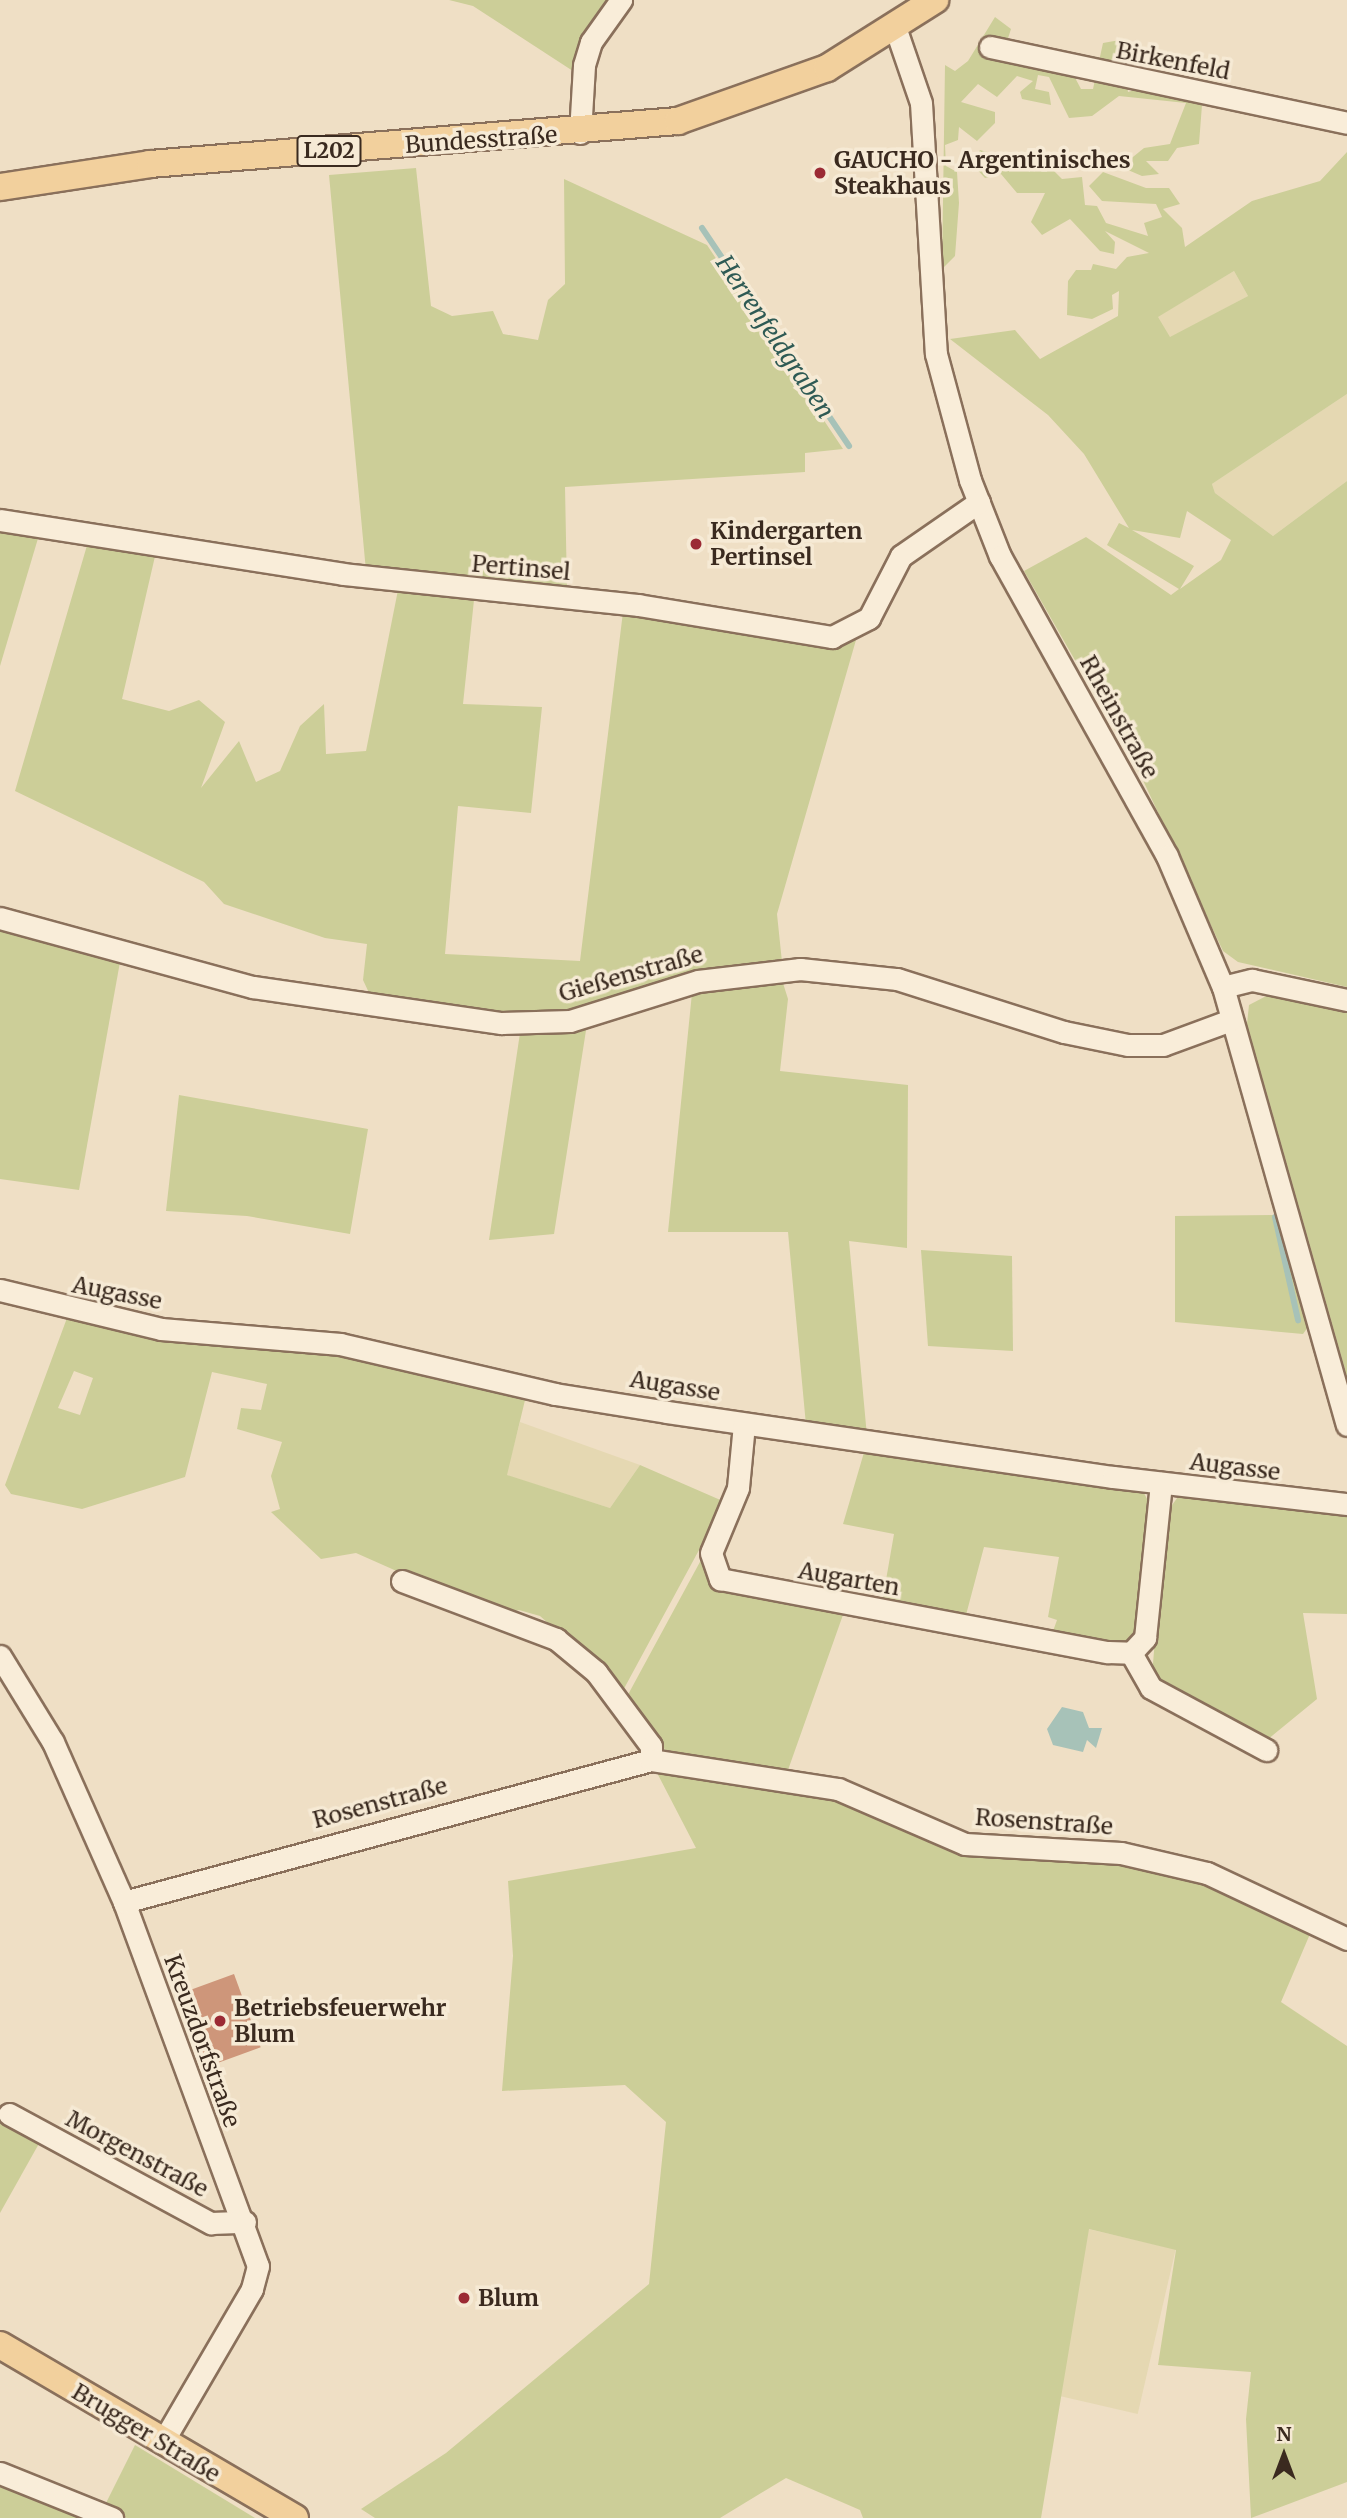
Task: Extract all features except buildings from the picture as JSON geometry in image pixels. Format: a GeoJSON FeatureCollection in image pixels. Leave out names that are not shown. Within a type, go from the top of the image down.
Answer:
{"type":"FeatureCollection","features":[{"type":"Feature","properties":{"kind":"main road","name":"Bundesstraße"},"geometry":{"type":"LineString","coordinates":[[0,187],[150,164],[580,133],[678,121],[737,103],[827,68],[935,0]]}},
{"type":"Feature","properties":{"kind":"main road","name":"Brugger Straße"},"geometry":{"type":"LineString","coordinates":[[0,2345],[162,2443],[295,2518]]}},
{"type":"Feature","properties":{"kind":"street"},"geometry":{"type":"LineString","coordinates":[[580,133],[584,65],[591,42],[621,0]]}},
{"type":"Feature","properties":{"kind":"street","name":"Rheinstraße"},"geometry":{"type":"LineString","coordinates":[[895,27],[921,103],[936,354],[979,502],[1000,556],[1167,856],[1223,986],[1347,1425]]}},
{"type":"Feature","properties":{"kind":"street","name":"Birkenfeld"},"geometry":{"type":"LineString","coordinates":[[990,47],[1347,122]]}},
{"type":"Feature","properties":{"kind":"street","name":"Pertinsel"},"geometry":{"type":"LineString","coordinates":[[0,520],[343,574],[638,605],[832,637],[869,618],[901,556],[979,502]]}},
{"type":"Feature","properties":{"kind":"street","name":"Gießenstraße"},"geometry":{"type":"LineString","coordinates":[[0,918],[253,987],[501,1023],[570,1021],[698,981],[800,969],[897,979],[1064,1032],[1128,1045],[1163,1045],[1231,1020]]}},
{"type":"Feature","properties":{"kind":"street"},"geometry":{"type":"LineString","coordinates":[[1223,986],[1252,980],[1347,1000]]}},
{"type":"Feature","properties":{"kind":"street","name":"Augasse"},"geometry":{"type":"LineString","coordinates":[[0,1290],[161,1329],[341,1344],[555,1394],[744,1424],[1161,1483],[1347,1504]]}},
{"type":"Feature","properties":{"kind":"street","name":"Augarten"},"geometry":{"type":"LineString","coordinates":[[744,1424],[738,1489],[711,1553],[720,1579],[1131,1653]]}},
{"type":"Feature","properties":{"kind":"street"},"geometry":{"type":"LineString","coordinates":[[1161,1483],[1145,1638],[1131,1653],[1152,1688],[1266,1749]]}},
{"type":"Feature","properties":{"kind":"street"},"geometry":{"type":"LineString","coordinates":[[402,1581],[556,1639],[596,1672],[651,1746],[651,1760]]}},
{"type":"Feature","properties":{"kind":"street","name":"Kreuzdorfstraße"},"geometry":{"type":"LineString","coordinates":[[0,1656],[52,1742],[124,1902],[245,2222],[258,2266],[252,2289],[162,2443]]}},
{"type":"Feature","properties":{"kind":"street","name":"Rosenstraße"},"geometry":{"type":"LineString","coordinates":[[124,1902],[651,1760],[838,1789],[965,1844],[1121,1853],[1207,1873],[1347,1938]]}},
{"type":"Feature","properties":{"kind":"street","name":"Morgenstraße"},"geometry":{"type":"LineString","coordinates":[[9,2114],[211,2223],[245,2222]]}},
{"type":"Feature","properties":{"kind":"street"},"geometry":{"type":"LineString","coordinates":[[0,2473],[112,2518]]}},
{"type":"Feature","properties":{"kind":"shaded area"},"geometry":{"type":"Polygon","coordinates":[[[1234,271],[1248,296],[1170,338],[1157,317],[1234,271]]]}},
{"type":"Feature","properties":{"kind":"shaded area"},"geometry":{"type":"Polygon","coordinates":[[[1347,394],[1347,481],[1273,536],[1215,493],[1212,484],[1347,394]]]}},
{"type":"Feature","properties":{"kind":"shaded area"},"geometry":{"type":"Polygon","coordinates":[[[520,1422],[640,1465],[610,1508],[506,1475],[520,1422]]]}},
{"type":"Feature","properties":{"kind":"shaded area"},"geometry":{"type":"Polygon","coordinates":[[[1062,1707],[1083,1712],[1089,1728],[1102,1728],[1096,1748],[1087,1740],[1083,1752],[1053,1745],[1047,1729],[1062,1707]]]}},
{"type":"Feature","properties":{"kind":"shaded area"},"geometry":{"type":"Polygon","coordinates":[[[1088,2229],[1176,2249],[1138,2414],[1050,2394],[1088,2229]]]}},
{"type":"Feature","properties":{"kind":"green space"},"geometry":{"type":"Polygon","coordinates":[[[449,0],[615,0],[576,73],[473,6],[449,0]]]}},
{"type":"Feature","properties":{"kind":"green space"},"geometry":{"type":"Polygon","coordinates":[[[995,17],[1011,29],[1001,60],[1072,72],[1081,89],[1093,89],[1103,43],[1120,40],[1128,92],[1144,87],[1202,105],[1199,144],[1177,148],[1168,161],[1146,161],[1159,174],[1142,176],[1128,170],[1128,161],[1144,148],[1170,144],[1186,103],[1119,96],[1092,116],[1069,118],[1049,77],[1038,75],[1035,89],[1049,92],[1051,105],[1022,99],[1020,92],[1033,81],[1017,76],[997,97],[978,84],[961,102],[995,112],[995,123],[977,141],[959,127],[958,140],[945,145],[946,166],[957,172],[959,203],[955,256],[942,269],[945,65],[955,71],[968,61],[995,17]]]}},
{"type":"Feature","properties":{"kind":"green space"},"geometry":{"type":"Polygon","coordinates":[[[980,150],[1028,164],[1044,161],[1062,179],[1082,177],[1085,205],[1097,206],[1106,223],[1148,236],[1144,223],[1162,217],[1156,204],[1102,201],[1089,186],[1103,172],[1146,188],[1169,188],[1180,204],[1163,209],[1182,228],[1185,247],[1252,201],[1320,181],[1347,152],[1347,394],[1212,484],[1215,493],[1273,536],[1347,481],[1347,987],[1238,962],[1223,951],[1140,774],[1024,571],[1086,537],[1171,595],[1179,589],[1107,545],[1119,523],[1129,528],[1084,454],[1048,415],[950,339],[1015,330],[1040,359],[1118,316],[1119,291],[1112,295],[1113,309],[1092,319],[1067,315],[1068,281],[1076,270],[1091,270],[1093,264],[1116,269],[1127,257],[1149,253],[1105,231],[1115,242],[1114,254],[1100,251],[1070,219],[1042,235],[1031,222],[1045,193],[1017,193],[1001,174],[985,178],[972,164],[980,150]],[[1234,271],[1158,317],[1170,337],[1248,296],[1234,271]],[[1187,511],[1180,538],[1132,530],[1194,566],[1180,589],[1221,560],[1231,540],[1187,511]]]}},
{"type":"Feature","properties":{"kind":"green space"},"geometry":{"type":"Polygon","coordinates":[[[416,168],[431,306],[452,316],[493,311],[503,334],[538,340],[548,300],[565,284],[564,179],[707,245],[843,449],[805,453],[805,472],[565,487],[567,590],[366,571],[329,175],[416,168]]]}},
{"type":"Feature","properties":{"kind":"green space"},"geometry":{"type":"Polygon","coordinates":[[[0,529],[39,535],[0,666],[0,529]]]}},
{"type":"Feature","properties":{"kind":"green space"},"geometry":{"type":"Polygon","coordinates":[[[88,542],[156,552],[122,699],[169,711],[199,700],[225,722],[201,788],[239,741],[256,782],[280,771],[300,726],[324,704],[326,754],[366,751],[398,590],[474,600],[463,704],[542,707],[531,813],[458,806],[445,954],[580,961],[623,612],[831,645],[856,640],[777,914],[782,962],[580,1011],[525,1015],[370,995],[363,980],[367,944],[325,938],[224,904],[204,882],[15,791],[88,542]]]}},
{"type":"Feature","properties":{"kind":"green space"},"geometry":{"type":"Polygon","coordinates":[[[0,926],[120,962],[79,1190],[0,1179],[0,926]]]}},
{"type":"Feature","properties":{"kind":"green space"},"geometry":{"type":"Polygon","coordinates":[[[782,980],[788,999],[780,1071],[908,1085],[907,1248],[849,1241],[867,1436],[806,1425],[788,1232],[668,1232],[692,993],[782,980]]]}},
{"type":"Feature","properties":{"kind":"green space"},"geometry":{"type":"Polygon","coordinates":[[[1276,991],[1347,1008],[1347,1377],[1247,1024],[1249,1005],[1276,991]]]}},
{"type":"Feature","properties":{"kind":"green space"},"geometry":{"type":"Polygon","coordinates":[[[587,1024],[554,1234],[489,1240],[520,1033],[587,1024]]]}},
{"type":"Feature","properties":{"kind":"green space"},"geometry":{"type":"Polygon","coordinates":[[[179,1095],[368,1129],[350,1234],[247,1216],[166,1211],[179,1095]]]}},
{"type":"Feature","properties":{"kind":"green space"},"geometry":{"type":"Polygon","coordinates":[[[1277,1215],[1308,1327],[1303,1334],[1175,1322],[1175,1216],[1277,1215]]]}},
{"type":"Feature","properties":{"kind":"green space"},"geometry":{"type":"Polygon","coordinates":[[[921,1250],[1012,1256],[1013,1351],[928,1346],[921,1250]]]}},
{"type":"Feature","properties":{"kind":"green space"},"geometry":{"type":"Polygon","coordinates":[[[67,1318],[155,1335],[289,1343],[526,1396],[507,1475],[610,1508],[640,1465],[725,1502],[620,1696],[599,1668],[540,1616],[519,1610],[498,1616],[356,1553],[321,1559],[271,1512],[280,1509],[271,1476],[282,1442],[237,1429],[241,1408],[261,1410],[267,1384],[212,1372],[185,1477],[82,1509],[11,1494],[5,1485],[67,1318]],[[74,1371],[58,1408],[80,1415],[93,1378],[74,1371]]]}},
{"type":"Feature","properties":{"kind":"green space"},"geometry":{"type":"Polygon","coordinates":[[[865,1449],[1143,1491],[1149,1503],[1135,1633],[1124,1644],[1052,1634],[1057,1620],[1048,1617],[1059,1557],[984,1547],[966,1615],[882,1603],[894,1534],[843,1524],[865,1449]]]}},
{"type":"Feature","properties":{"kind":"green space"},"geometry":{"type":"Polygon","coordinates":[[[1180,1494],[1347,1517],[1347,1614],[1303,1613],[1317,1699],[1267,1740],[1152,1676],[1165,1515],[1180,1494]]]}},
{"type":"Feature","properties":{"kind":"green space"},"geometry":{"type":"Polygon","coordinates":[[[701,1560],[717,1587],[732,1593],[844,1612],[788,1770],[669,1754],[624,1702],[701,1560]]]}},
{"type":"Feature","properties":{"kind":"green space"},"geometry":{"type":"Polygon","coordinates":[[[655,1769],[844,1800],[948,1846],[997,1857],[1111,1859],[1237,1891],[1313,1927],[1281,2002],[1347,2046],[1347,2482],[1251,2518],[1246,2419],[1251,2372],[1158,2365],[1176,2250],[1089,2229],[1041,2518],[863,2518],[860,2510],[786,2478],[720,2518],[375,2518],[361,2509],[446,2453],[649,2284],[666,2122],[625,2085],[502,2091],[513,1956],[508,1881],[696,1848],[655,1769]]]}},
{"type":"Feature","properties":{"kind":"green space"},"geometry":{"type":"Polygon","coordinates":[[[0,2116],[41,2140],[0,2213],[0,2116]]]}},
{"type":"Feature","properties":{"kind":"green space"},"geometry":{"type":"Polygon","coordinates":[[[135,2445],[255,2518],[127,2518],[103,2509],[135,2445]]]}},
{"type":"Feature","properties":{"kind":"green space"},"geometry":{"type":"Polygon","coordinates":[[[0,2481],[95,2518],[0,2518],[0,2481]]]}},
{"type":"Feature","properties":{"kind":"waterway","name":"Herrenfeldgraben"},"geometry":{"type":"LineString","coordinates":[[702,228],[849,446]]}},
{"type":"Feature","properties":{"kind":"waterway","name":"Herrenfeldgraben"},"geometry":{"type":"LineString","coordinates":[[1275,1217],[1298,1320]]}},
{"type":"Feature","properties":{"kind":"place","name":"GAUCHO - Argentinisches Steakhaus"},"geometry":{"type":"Point","coordinates":[820,173]}},
{"type":"Feature","properties":{"kind":"place","name":"Kindergarten Pertinsel"},"geometry":{"type":"Point","coordinates":[696,544]}},
{"type":"Feature","properties":{"kind":"place","name":"Betriebsfeuerwehr Blum"},"geometry":{"type":"Point","coordinates":[220,2021]}},
{"type":"Feature","properties":{"kind":"place","name":"Blum"},"geometry":{"type":"Point","coordinates":[464,2298]}}]}
